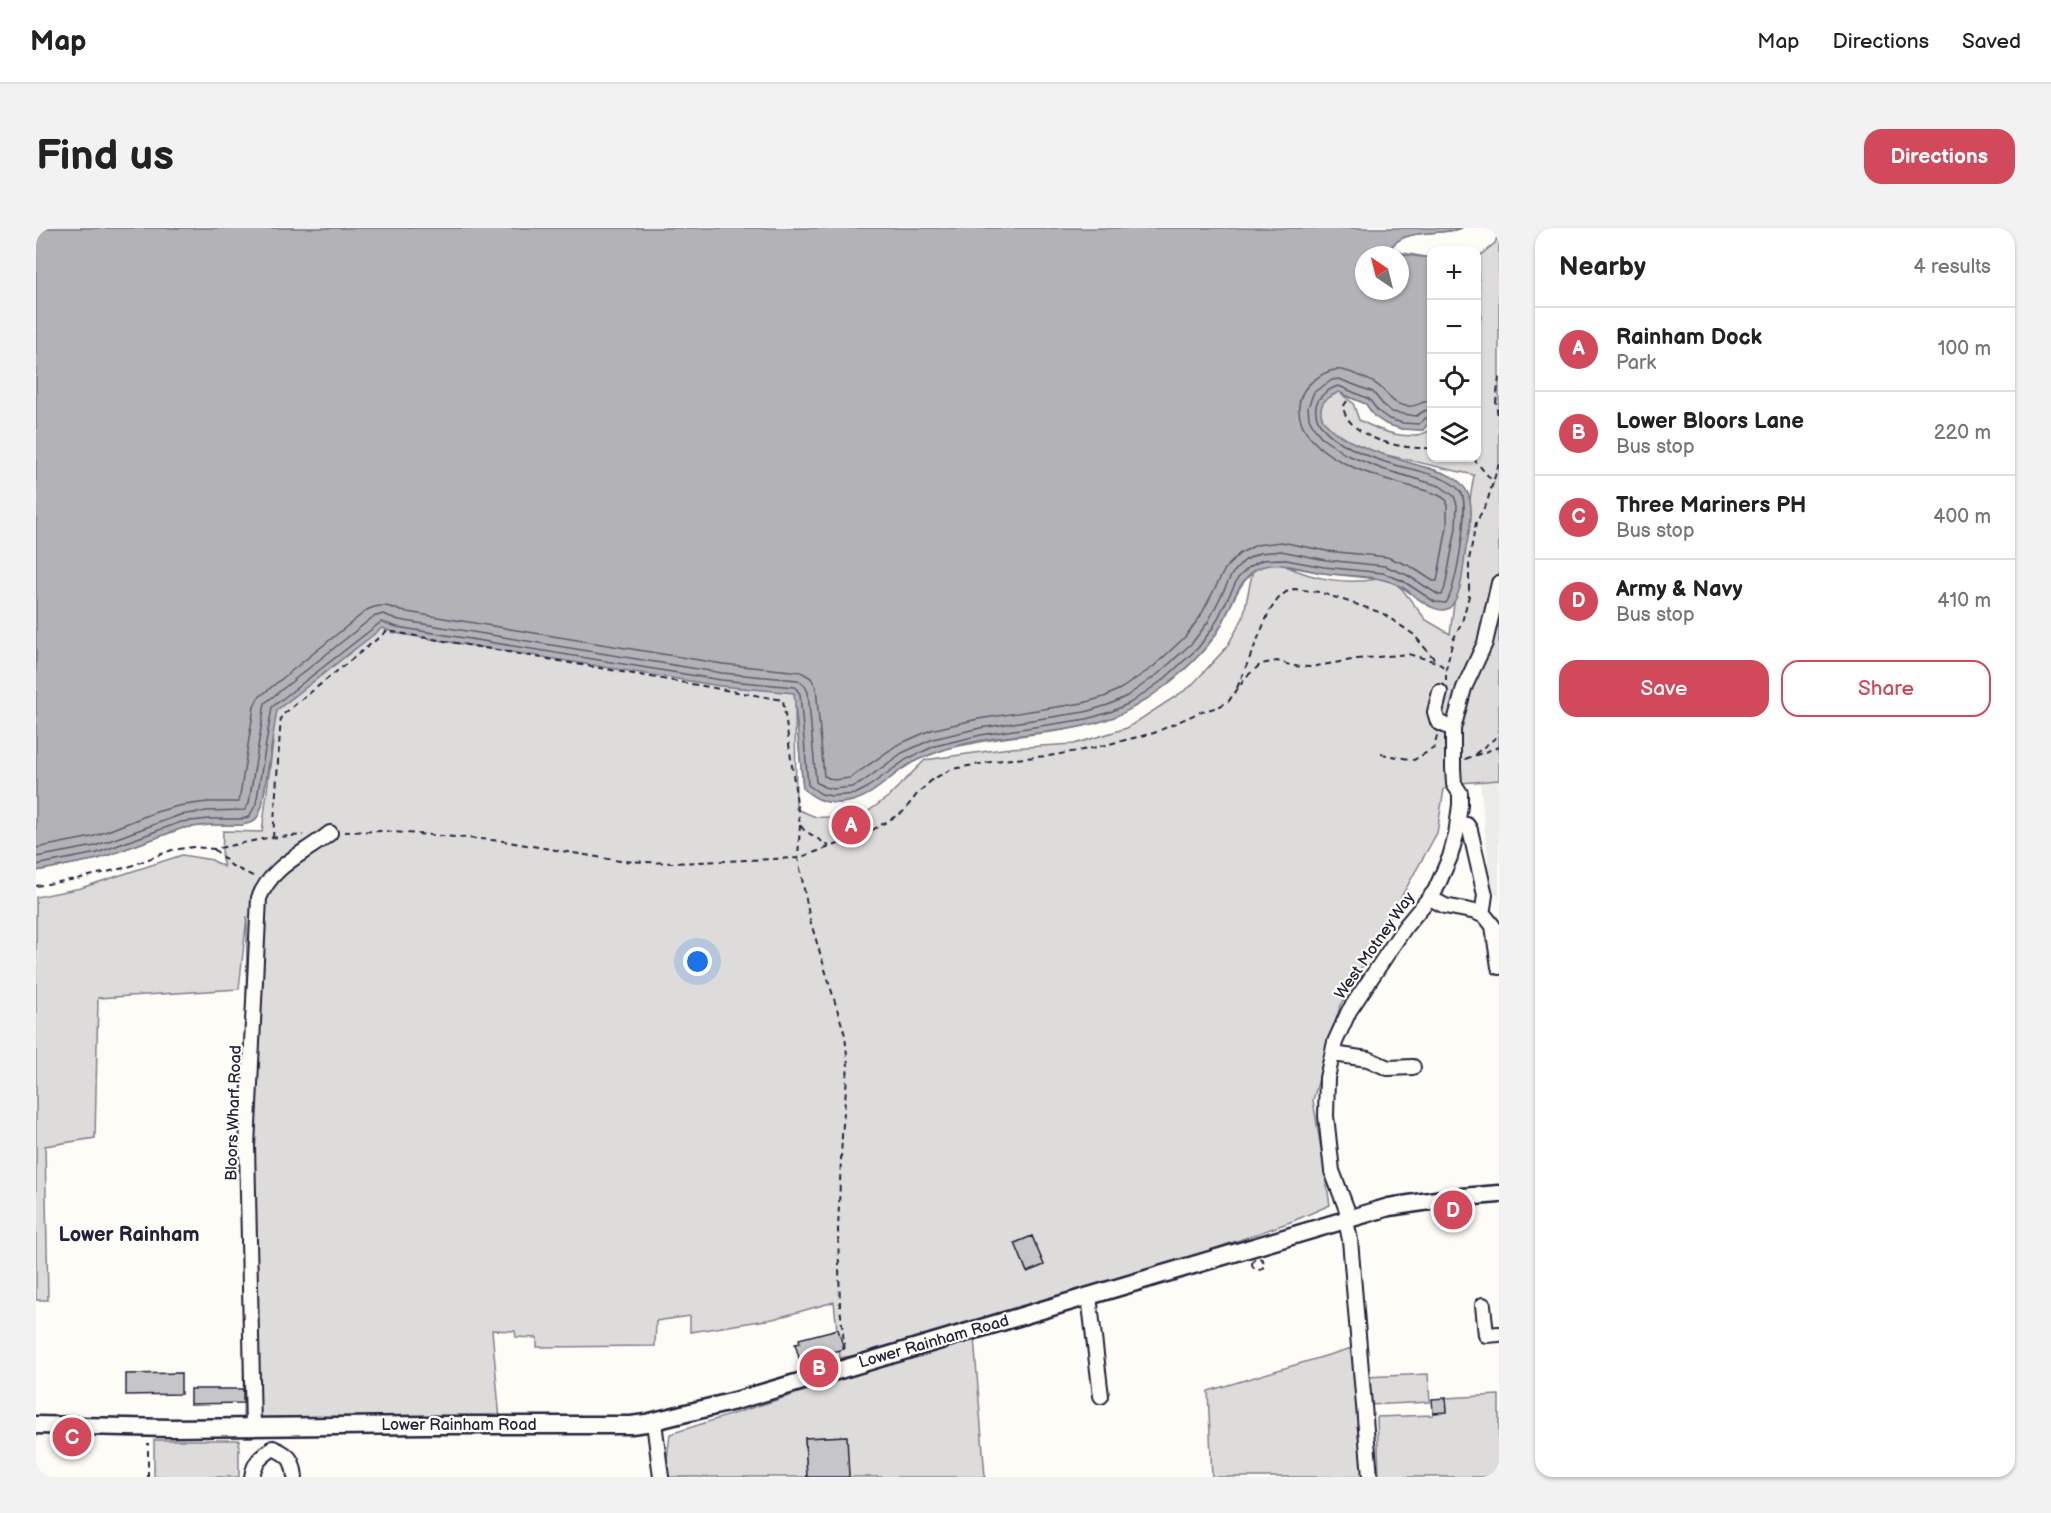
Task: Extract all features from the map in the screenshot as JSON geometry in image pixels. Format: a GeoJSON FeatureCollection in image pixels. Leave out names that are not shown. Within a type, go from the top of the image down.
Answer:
{"type":"FeatureCollection","features":[{"type":"Feature","properties":{"kind":"main road","name":"Lower Rainham Road"},"geometry":{"type":"LineString","coordinates":[[36,1425],[148,1428],[631,1425],[654,1422],[725,1404],[1389,1207],[1499,1194]]}},
{"type":"Feature","properties":{"kind":"street","name":"West Motney Way"},"geometry":{"type":"LineString","coordinates":[[1370,1477],[1350,1240],[1346,1220],[1347,1210],[1332,1171],[1326,1116],[1327,1078],[1349,1011],[1406,927],[1430,898],[1448,864],[1458,823],[1460,793],[1454,784],[1452,768],[1453,729],[1464,688],[1485,643],[1499,583]]}},
{"type":"Feature","properties":{"kind":"street"},"geometry":{"type":"LineString","coordinates":[[1440,692],[1435,712],[1438,722],[1453,729]]}},
{"type":"Feature","properties":{"kind":"street"},"geometry":{"type":"LineString","coordinates":[[1458,823],[1467,825],[1470,830],[1493,926],[1499,967]]}},
{"type":"Feature","properties":{"kind":"street"},"geometry":{"type":"LineString","coordinates":[[265,883],[286,863],[330,833]]}},
{"type":"Feature","properties":{"kind":"street","name":"Bloors Wharf Road"},"geometry":{"type":"LineString","coordinates":[[265,883],[259,898],[247,1146],[261,1427],[273,1448]]}},
{"type":"Feature","properties":{"kind":"street"},"geometry":{"type":"LineString","coordinates":[[1430,898],[1445,906],[1488,910]]}},
{"type":"Feature","properties":{"kind":"street"},"geometry":{"type":"LineString","coordinates":[[1333,1054],[1368,1059],[1388,1068],[1413,1067]]}},
{"type":"Feature","properties":{"kind":"street"},"geometry":{"type":"LineString","coordinates":[[1089,1296],[1101,1396]]}},
{"type":"Feature","properties":{"kind":"street"},"geometry":{"type":"LineString","coordinates":[[1483,1305],[1486,1335],[1499,1334]]}},
{"type":"Feature","properties":{"kind":"street"},"geometry":{"type":"LineString","coordinates":[[654,1422],[662,1477]]}},
{"type":"Feature","properties":{"kind":"street"},"geometry":{"type":"LineString","coordinates":[[252,1477],[254,1467],[261,1457],[273,1448],[286,1454],[294,1466],[295,1477]]}},
{"type":"Feature","properties":{"kind":"path"},"geometry":{"type":"LineString","coordinates":[[1499,377],[1496,402],[1499,426]]}},
{"type":"Feature","properties":{"kind":"path"},"geometry":{"type":"LineString","coordinates":[[1347,401],[1343,407],[1344,412],[1350,423],[1358,430],[1384,442],[1418,449],[1427,448]]}},
{"type":"Feature","properties":{"kind":"path"},"geometry":{"type":"LineString","coordinates":[[1476,462],[1494,483]]}},
{"type":"Feature","properties":{"kind":"path"},"geometry":{"type":"LineString","coordinates":[[1236,691],[1269,612],[1286,592],[1294,590],[1319,592],[1382,613],[1413,634],[1446,669],[1453,640],[1462,622],[1469,596],[1469,560],[1476,523],[1487,502],[1499,463]]}},
{"type":"Feature","properties":{"kind":"path"},"geometry":{"type":"LineString","coordinates":[[273,837],[281,716],[387,631],[783,700],[800,825],[798,858],[810,920],[845,1035],[847,1055],[838,1229],[840,1306],[847,1367]]}},
{"type":"Feature","properties":{"kind":"path"},"geometry":{"type":"LineString","coordinates":[[36,886],[128,867],[172,850],[214,849],[273,837],[354,830],[503,841],[620,861],[673,863],[798,858],[874,829],[903,812],[933,779],[952,769],[1089,749],[1154,733],[1228,702],[1247,676],[1261,664],[1277,661],[1293,666],[1311,667],[1357,658],[1408,654],[1437,662]]}},
{"type":"Feature","properties":{"kind":"path"},"geometry":{"type":"LineString","coordinates":[[1381,754],[1414,760],[1434,748],[1438,722]]}},
{"type":"Feature","properties":{"kind":"path"},"geometry":{"type":"LineString","coordinates":[[1452,768],[1499,735]]}},
{"type":"Feature","properties":{"kind":"path"},"geometry":{"type":"LineString","coordinates":[[1472,756],[1499,747]]}},
{"type":"Feature","properties":{"kind":"path"},"geometry":{"type":"LineString","coordinates":[[800,825],[830,847]]}},
{"type":"Feature","properties":{"kind":"path"},"geometry":{"type":"LineString","coordinates":[[214,849],[232,866],[265,883]]}},
{"type":"Feature","properties":{"kind":"path"},"geometry":{"type":"LineString","coordinates":[[1262,1259],[1264,1262],[1262,1268],[1255,1269],[1252,1264],[1253,1260],[1262,1259]]}},
{"type":"Feature","properties":{"kind":"path"},"geometry":{"type":"LineString","coordinates":[[148,1428],[148,1477]]}},
{"type":"Feature","properties":{"kind":"shaded area"},"geometry":{"type":"Polygon","coordinates":[[[36,228],[673,228],[779,288],[1462,228],[1406,237],[1398,240],[1392,246],[1355,246],[1355,300],[1409,300],[1409,254],[1427,257],[1427,425],[1423,430],[1402,429],[1386,424],[1374,416],[1366,404],[1341,394],[1353,403],[1359,420],[1376,428],[1404,435],[1427,432],[1427,462],[1481,462],[1481,255],[1495,243],[1499,232],[1499,780],[1460,783],[1444,789],[1437,833],[1340,1006],[1313,1100],[1330,1205],[1293,1221],[1194,1256],[1058,1301],[1015,1309],[902,1346],[840,1358],[834,1302],[773,1319],[690,1332],[690,1316],[656,1321],[655,1346],[537,1347],[537,1338],[516,1337],[515,1331],[492,1330],[500,1420],[243,1424],[247,916],[239,989],[98,998],[95,1138],[45,1146],[48,1300],[36,1300],[36,897],[81,888],[182,855],[212,860],[224,867],[223,831],[262,832],[273,742],[262,806],[253,822],[242,825],[183,828],[98,859],[36,871],[36,228]],[[1382,454],[1444,473],[1464,488],[1470,499],[1474,475],[1382,454]],[[1286,566],[1330,580],[1377,579],[1323,573],[1286,566]],[[1252,574],[1246,579],[1220,628],[1203,651],[1155,694],[1135,707],[1096,723],[1060,731],[988,740],[943,750],[913,762],[865,796],[848,802],[824,801],[803,788],[795,705],[796,809],[816,817],[859,818],[888,797],[925,760],[1010,748],[1074,744],[1127,728],[1190,687],[1226,648],[1243,618],[1252,574]],[[1397,585],[1426,620],[1450,634],[1454,603],[1447,608],[1433,608],[1397,585]],[[1032,1236],[1015,1243],[1027,1272],[1044,1265],[1032,1236]]]}},
{"type":"Feature","properties":{"kind":"shaded area"},"geometry":{"type":"Polygon","coordinates":[[[1499,780],[1499,902],[1490,880],[1480,782],[1499,780]]]}},
{"type":"Feature","properties":{"kind":"shaded area"},"geometry":{"type":"Polygon","coordinates":[[[974,1337],[985,1477],[849,1477],[846,1436],[805,1438],[807,1477],[665,1477],[670,1434],[974,1337]]]}},
{"type":"Feature","properties":{"kind":"shaded area"},"geometry":{"type":"Polygon","coordinates":[[[1352,1348],[1365,1477],[1212,1477],[1208,1391],[1352,1348]]]}},
{"type":"Feature","properties":{"kind":"shaded area"},"geometry":{"type":"Polygon","coordinates":[[[1428,1374],[1430,1402],[1368,1405],[1366,1377],[1428,1374]]]}},
{"type":"Feature","properties":{"kind":"shaded area"},"geometry":{"type":"Polygon","coordinates":[[[1499,1395],[1499,1477],[1379,1477],[1377,1417],[1433,1415],[1433,1413],[1447,1411],[1446,1398],[1499,1395]]]}},
{"type":"Feature","properties":{"kind":"shaded area"},"geometry":{"type":"Polygon","coordinates":[[[154,1440],[239,1440],[239,1477],[154,1477],[154,1440]]]}},
{"type":"Feature","properties":{"kind":"water"},"geometry":{"type":"Polygon","coordinates":[[[36,228],[1462,228],[1406,237],[1398,240],[1392,246],[1355,246],[1355,300],[1409,300],[1409,255],[1427,258],[1427,425],[1423,430],[1402,429],[1386,424],[1374,416],[1366,404],[1339,392],[1322,405],[1322,418],[1333,430],[1350,441],[1449,475],[1466,490],[1471,503],[1471,519],[1462,578],[1456,599],[1447,609],[1441,610],[1427,605],[1402,587],[1383,580],[1323,573],[1292,566],[1261,567],[1245,579],[1219,629],[1201,653],[1164,687],[1140,704],[1093,724],[956,746],[913,762],[865,796],[841,803],[823,801],[803,788],[794,693],[720,686],[395,633],[382,628],[277,710],[262,806],[253,822],[242,825],[183,828],[98,859],[36,871],[36,228]]]}},
{"type":"Feature","properties":{"kind":"building"},"geometry":{"type":"Polygon","coordinates":[[[1032,1236],[1044,1265],[1027,1272],[1015,1243],[1032,1236]]]}},
{"type":"Feature","properties":{"kind":"building"},"geometry":{"type":"Polygon","coordinates":[[[838,1329],[844,1349],[800,1361],[795,1344],[800,1343],[799,1339],[838,1329]]]}},
{"type":"Feature","properties":{"kind":"building"},"geometry":{"type":"Polygon","coordinates":[[[181,1373],[181,1394],[126,1395],[126,1374],[181,1373]]]}},
{"type":"Feature","properties":{"kind":"building"},"geometry":{"type":"Polygon","coordinates":[[[190,1389],[243,1389],[243,1403],[190,1404],[190,1389]]]}},
{"type":"Feature","properties":{"kind":"building"},"geometry":{"type":"Polygon","coordinates":[[[1446,1398],[1447,1412],[1433,1413],[1432,1399],[1446,1398]]]}},
{"type":"Feature","properties":{"kind":"building"},"geometry":{"type":"Polygon","coordinates":[[[847,1436],[849,1477],[807,1477],[805,1438],[847,1436]]]}},
{"type":"Feature","properties":{"kind":"place","name":"Rainham Dock"},"geometry":{"type":"Point","coordinates":[851,825]}},
{"type":"Feature","properties":{"kind":"place","name":"Army & Navy"},"geometry":{"type":"Point","coordinates":[1453,1210]}},
{"type":"Feature","properties":{"kind":"place","name":"Lower Bloors Lane"},"geometry":{"type":"Point","coordinates":[819,1368]}},
{"type":"Feature","properties":{"kind":"place","name":"Three Mariners PH"},"geometry":{"type":"Point","coordinates":[72,1437]}},
{"type":"Feature","properties":{"kind":"district","name":"Lower Rainham"},"geometry":{"type":"Point","coordinates":[129,1235]}}]}
